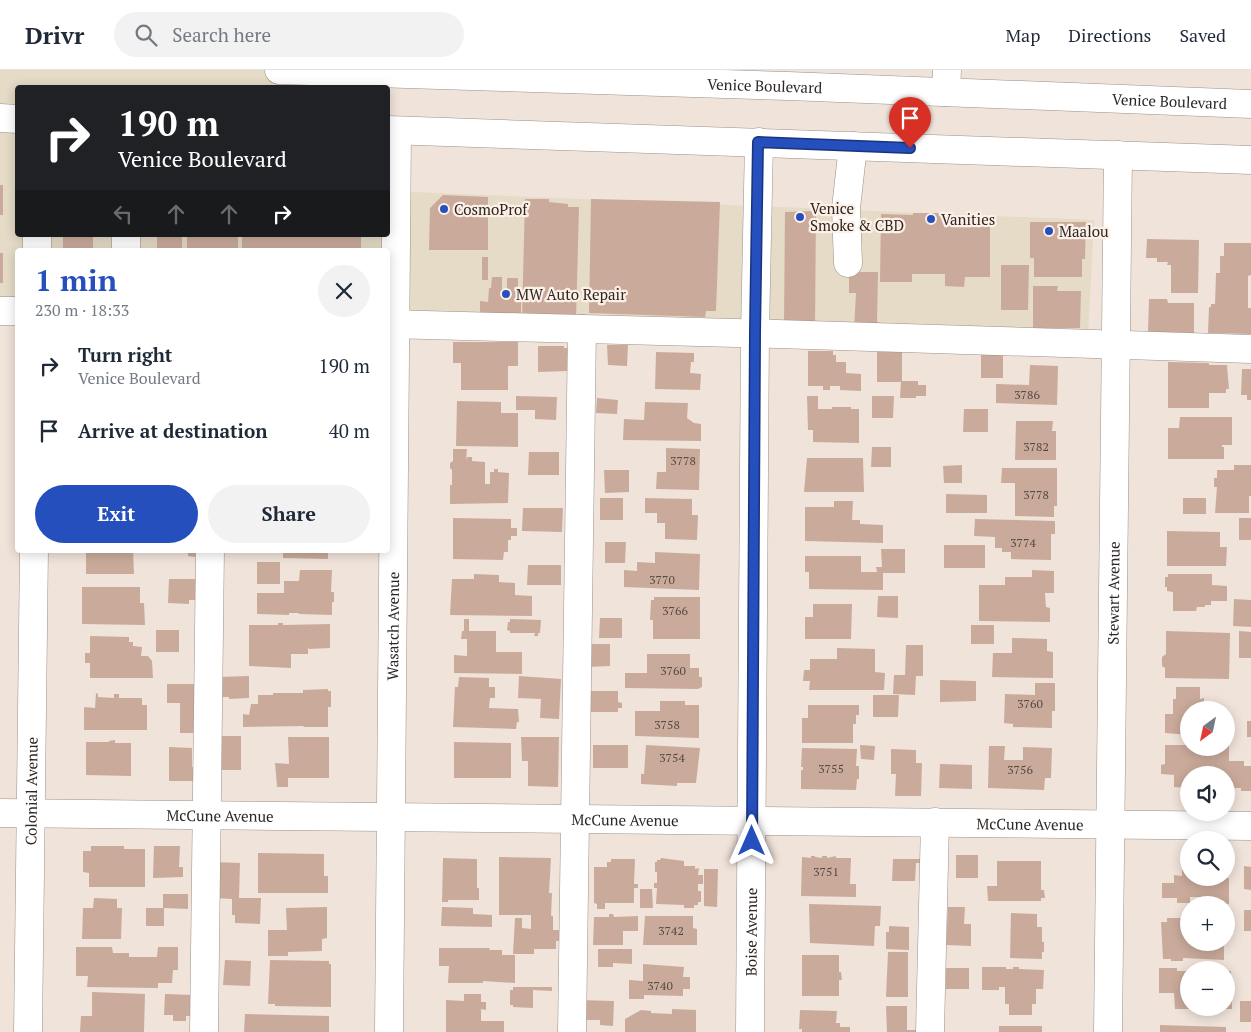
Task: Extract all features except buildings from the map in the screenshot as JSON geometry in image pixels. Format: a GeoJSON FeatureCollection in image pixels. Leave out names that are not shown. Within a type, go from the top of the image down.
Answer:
{"type":"FeatureCollection","features":[{"type":"Feature","properties":{"kind":"street","name":"Venice Boulevard"},"geometry":{"type":"LineString","coordinates":[[279,70],[947,81],[1251,104]]}},
{"type":"Feature","properties":{"kind":"street"},"geometry":{"type":"LineString","coordinates":[[0,118],[15,119]]}},
{"type":"Feature","properties":{"kind":"street"},"geometry":{"type":"LineString","coordinates":[[392,130],[1251,160]]}},
{"type":"Feature","properties":{"kind":"street","name":"Wasatch Avenue"},"geometry":{"type":"LineString","coordinates":[[389,1032],[392,130]]}},
{"type":"Feature","properties":{"kind":"street","name":"Boise Avenue"},"geometry":{"type":"LineString","coordinates":[[750,1032],[758,142]]}},
{"type":"Feature","properties":{"kind":"street"},"geometry":{"type":"LineString","coordinates":[[848,263],[846,208],[853,146]]}},
{"type":"Feature","properties":{"kind":"street","name":"Stewart Avenue"},"geometry":{"type":"LineString","coordinates":[[1108,1032],[1114,344],[1118,155]]}},
{"type":"Feature","properties":{"kind":"street"},"geometry":{"type":"LineString","coordinates":[[0,311],[15,311]]}},
{"type":"Feature","properties":{"kind":"street"},"geometry":{"type":"LineString","coordinates":[[392,324],[755,333],[1251,349]]}},
{"type":"Feature","properties":{"kind":"street"},"geometry":{"type":"LineString","coordinates":[[572,1032],[582,329]]}},
{"type":"Feature","properties":{"kind":"street","name":"Colonial Avenue"},"geometry":{"type":"LineString","coordinates":[[28,1032],[34,553]]}},
{"type":"Feature","properties":{"kind":"street"},"geometry":{"type":"LineString","coordinates":[[204,1032],[210,553]]}},
{"type":"Feature","properties":{"kind":"street","name":"McCune Avenue"},"geometry":{"type":"LineString","coordinates":[[0,812],[1251,826]]}},
{"type":"Feature","properties":{"kind":"street"},"geometry":{"type":"LineString","coordinates":[[930,1032],[935,822]]}},
{"type":"Feature","properties":{"kind":"shaded area"},"geometry":{"type":"Polygon","coordinates":[[[0,70],[283,70],[283,85],[15,85],[15,237],[390,237],[390,191],[1094,220],[1088,335],[390,314],[390,248],[15,248],[15,303],[0,303],[0,70]]]}},
{"type":"Feature","properties":{"kind":"place","name":"CosmoProf"},"geometry":{"type":"Point","coordinates":[444,209]}},
{"type":"Feature","properties":{"kind":"place","name":"Venice Smoke & CBD"},"geometry":{"type":"Point","coordinates":[800,217]}},
{"type":"Feature","properties":{"kind":"place","name":"Vanities"},"geometry":{"type":"Point","coordinates":[931,219]}},
{"type":"Feature","properties":{"kind":"place","name":"Maalou"},"geometry":{"type":"Point","coordinates":[1049,231]}},
{"type":"Feature","properties":{"kind":"place","name":"MW Auto Repair"},"geometry":{"type":"Point","coordinates":[506,294]}},
{"type":"Feature","properties":{"kind":"route"},"geometry":{"type":"LineString","coordinates":[[752,841],[758,142],[910,148]]}}]}
